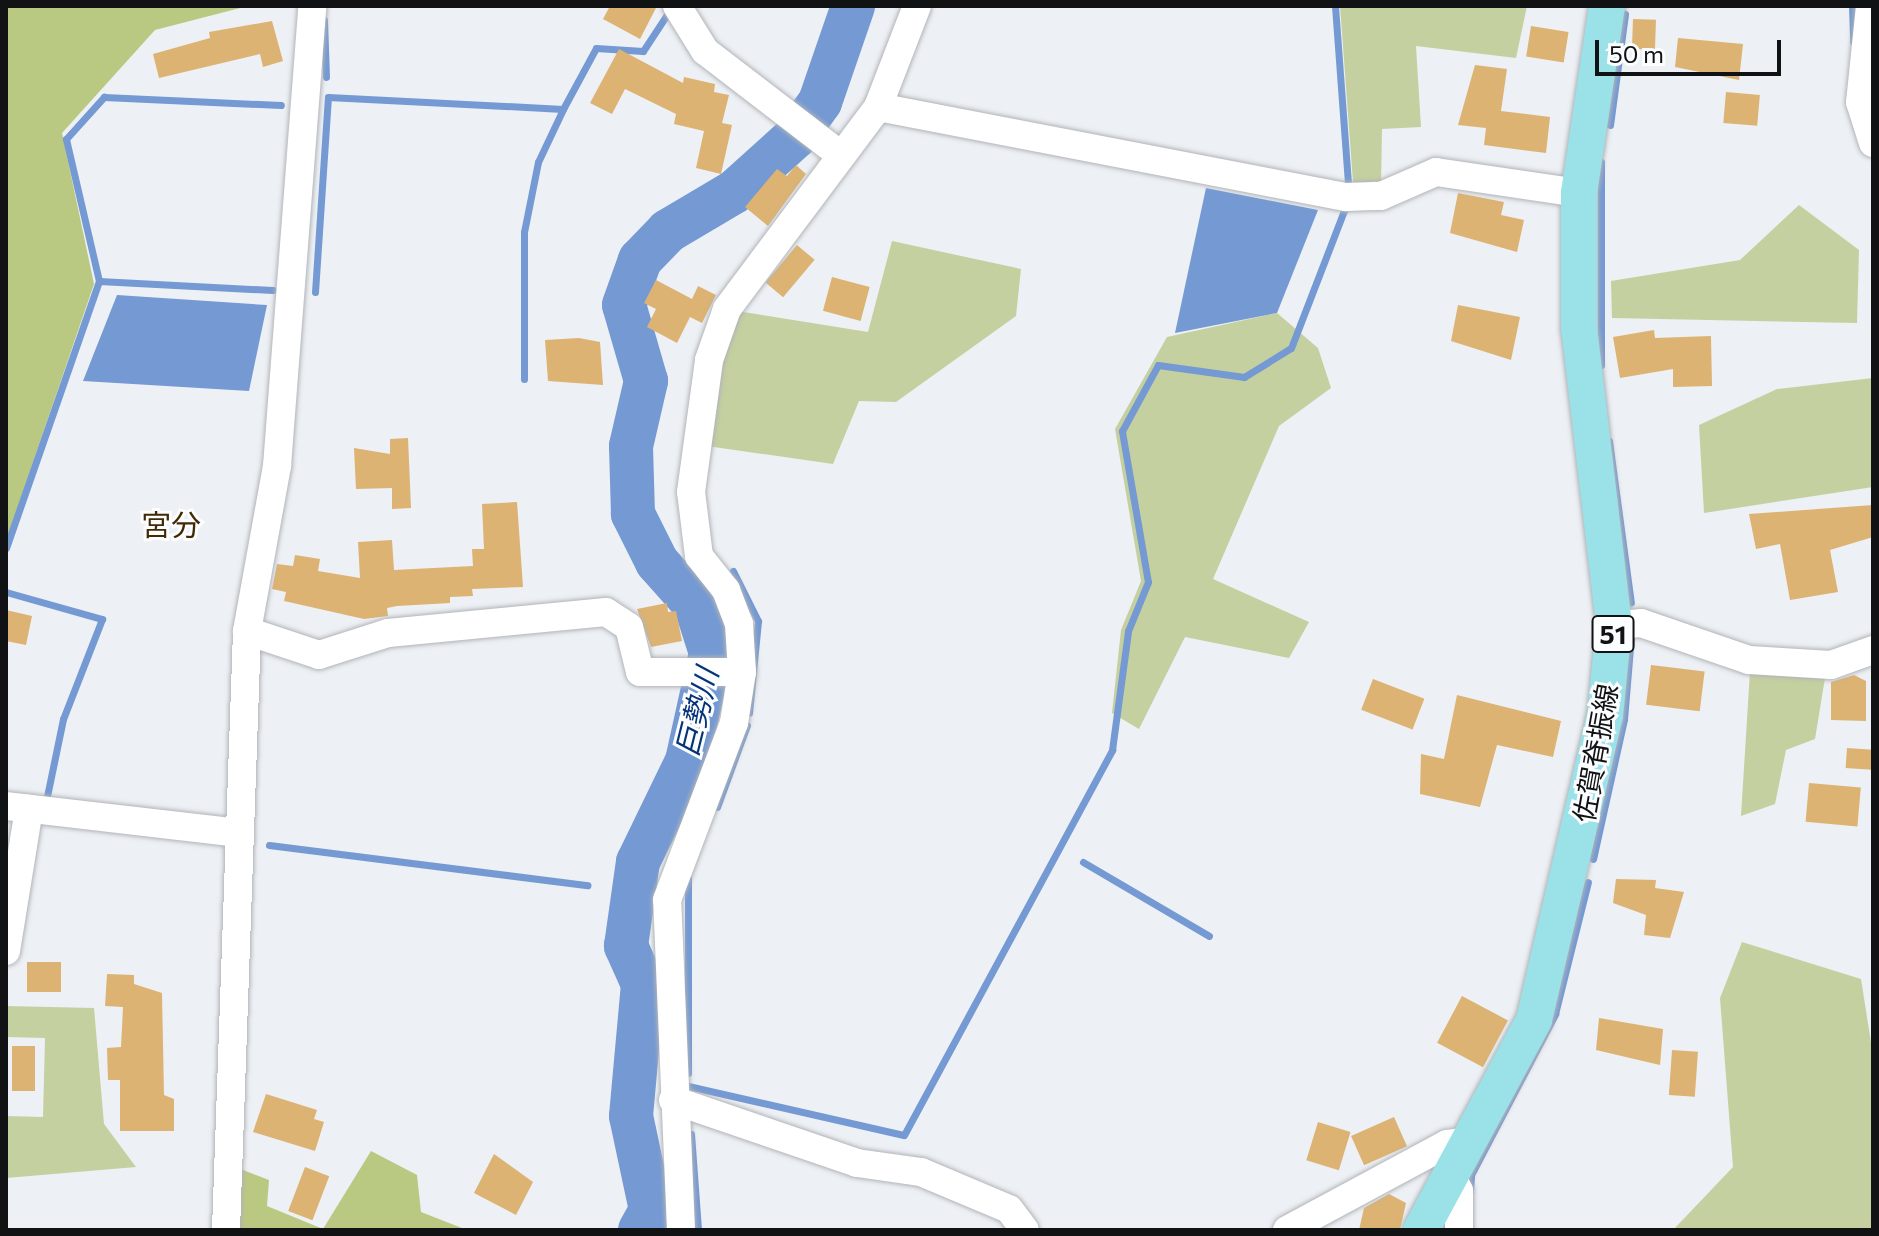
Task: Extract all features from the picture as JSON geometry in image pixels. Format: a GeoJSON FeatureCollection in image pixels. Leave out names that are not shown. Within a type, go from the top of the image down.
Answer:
{"type":"FeatureCollection","features":[{"type":"Feature","properties":{"kind":"main road","name":"佐賀脊振線"},"geometry":{"type":"LineString","coordinates":[[1421,1230],[1534,1020],[1605,716],[1614,625],[1579,329],[1579,193],[1607,6]]}},
{"type":"Feature","properties":{"kind":"street"},"geometry":{"type":"LineString","coordinates":[[226,1230],[247,631],[277,466],[312,6]]}},
{"type":"Feature","properties":{"kind":"street"},"geometry":{"type":"LineString","coordinates":[[677,6],[705,51],[776,111],[832,149]]}},
{"type":"Feature","properties":{"kind":"street"},"geometry":{"type":"LineString","coordinates":[[681,1230],[673,1100],[667,900],[734,723],[742,672],[726,590],[699,556],[691,492],[709,360],[727,309],[832,149],[878,107],[917,6]]}},
{"type":"Feature","properties":{"kind":"street"},"geometry":{"type":"LineString","coordinates":[[1870,6],[1860,102],[1873,143]]}},
{"type":"Feature","properties":{"kind":"street"},"geometry":{"type":"LineString","coordinates":[[878,107],[1346,197],[1381,196],[1436,172],[1579,193]]}},
{"type":"Feature","properties":{"kind":"street"},"geometry":{"type":"LineString","coordinates":[[247,631],[319,655],[388,633],[606,612],[629,627],[640,672],[742,672]]}},
{"type":"Feature","properties":{"kind":"street"},"geometry":{"type":"LineString","coordinates":[[1614,625],[1641,623],[1749,660],[1831,665],[1873,650]]}},
{"type":"Feature","properties":{"kind":"street"},"geometry":{"type":"LineString","coordinates":[[6,951],[17,808],[238,833]]}},
{"type":"Feature","properties":{"kind":"street"},"geometry":{"type":"LineString","coordinates":[[673,1100],[857,1163],[921,1172],[1009,1209],[1025,1230]]}},
{"type":"Feature","properties":{"kind":"street"},"geometry":{"type":"LineString","coordinates":[[1287,1230],[1447,1144],[1469,1141]]}},
{"type":"Feature","properties":{"kind":"street"},"geometry":{"type":"LineString","coordinates":[[1451,1175],[1459,1191],[1459,1230]]}},
{"type":"Feature","properties":{"kind":"green space"},"geometry":{"type":"Polygon","coordinates":[[[6,6],[248,6],[155,30],[62,133],[94,284],[6,541],[6,6]]]}},
{"type":"Feature","properties":{"kind":"green space"},"geometry":{"type":"Polygon","coordinates":[[[1340,6],[1527,6],[1516,58],[1416,46],[1421,127],[1382,129],[1381,185],[1353,182],[1340,6]]]}},
{"type":"Feature","properties":{"kind":"green space"},"geometry":{"type":"Polygon","coordinates":[[[1799,205],[1859,250],[1857,323],[1612,318],[1611,281],[1740,260],[1799,205]]]}},
{"type":"Feature","properties":{"kind":"green space"},"geometry":{"type":"Polygon","coordinates":[[[892,241],[1021,269],[1016,316],[896,402],[859,401],[833,464],[707,446],[718,362],[737,311],[868,332],[892,241]]]}},
{"type":"Feature","properties":{"kind":"green space"},"geometry":{"type":"Polygon","coordinates":[[[1277,313],[1318,348],[1331,388],[1279,426],[1213,579],[1309,622],[1289,658],[1185,637],[1139,729],[1112,713],[1121,630],[1141,581],[1115,429],[1167,337],[1277,313]]]}},
{"type":"Feature","properties":{"kind":"green space"},"geometry":{"type":"Polygon","coordinates":[[[1873,378],[1873,487],[1704,513],[1699,425],[1777,389],[1873,378]]]}},
{"type":"Feature","properties":{"kind":"green space"},"geometry":{"type":"Polygon","coordinates":[[[1750,671],[1825,678],[1815,739],[1786,750],[1775,804],[1741,816],[1750,671]]]}},
{"type":"Feature","properties":{"kind":"green space"},"geometry":{"type":"Polygon","coordinates":[[[1742,942],[1861,979],[1873,1055],[1873,1230],[1673,1230],[1733,1167],[1720,998],[1742,942]]]}},
{"type":"Feature","properties":{"kind":"green space"},"geometry":{"type":"Polygon","coordinates":[[[6,1006],[94,1008],[104,1124],[136,1167],[6,1178],[6,1116],[43,1117],[45,1038],[6,1037],[6,1006]]]}},
{"type":"Feature","properties":{"kind":"green space"},"geometry":{"type":"Polygon","coordinates":[[[371,1151],[417,1175],[421,1212],[467,1230],[214,1230],[217,1160],[269,1180],[267,1206],[323,1229],[371,1151]]]}},
{"type":"Feature","properties":{"kind":"water"},"geometry":{"type":"Polygon","coordinates":[[[1206,188],[1318,210],[1277,313],[1175,333],[1206,188]]]}},
{"type":"Feature","properties":{"kind":"water"},"geometry":{"type":"Polygon","coordinates":[[[117,295],[267,305],[249,391],[83,381],[117,295]]]}},
{"type":"Feature","properties":{"kind":"building"},"geometry":{"type":"Polygon","coordinates":[[[610,6],[657,6],[640,39],[603,19],[610,6]]]}},
{"type":"Feature","properties":{"kind":"building"},"geometry":{"type":"Polygon","coordinates":[[[1633,19],[1656,20],[1655,50],[1632,49],[1633,19]]]}},
{"type":"Feature","properties":{"kind":"building"},"geometry":{"type":"Polygon","coordinates":[[[272,21],[283,61],[263,67],[260,54],[159,78],[153,54],[210,38],[209,32],[272,21]]]}},
{"type":"Feature","properties":{"kind":"building"},"geometry":{"type":"Polygon","coordinates":[[[1531,26],[1569,32],[1564,63],[1526,57],[1531,26]]]}},
{"type":"Feature","properties":{"kind":"building"},"geometry":{"type":"Polygon","coordinates":[[[1678,38],[1743,44],[1739,80],[1675,67],[1678,38]]]}},
{"type":"Feature","properties":{"kind":"building"},"geometry":{"type":"Polygon","coordinates":[[[619,49],[683,83],[684,77],[715,84],[714,92],[729,95],[722,123],[732,125],[721,174],[696,168],[704,131],[674,124],[676,114],[625,89],[612,114],[590,103],[619,49]]]}},
{"type":"Feature","properties":{"kind":"building"},"geometry":{"type":"Polygon","coordinates":[[[1475,65],[1507,69],[1501,111],[1550,117],[1546,153],[1484,145],[1486,128],[1458,125],[1475,65]]]}},
{"type":"Feature","properties":{"kind":"building"},"geometry":{"type":"Polygon","coordinates":[[[1726,92],[1760,95],[1757,126],[1723,123],[1726,92]]]}},
{"type":"Feature","properties":{"kind":"building"},"geometry":{"type":"Polygon","coordinates":[[[796,165],[806,174],[768,226],[745,207],[777,169],[787,176],[796,165]]]}},
{"type":"Feature","properties":{"kind":"building"},"geometry":{"type":"Polygon","coordinates":[[[1458,193],[1504,202],[1501,215],[1524,220],[1517,252],[1450,233],[1458,193]]]}},
{"type":"Feature","properties":{"kind":"building"},"geometry":{"type":"Polygon","coordinates":[[[797,245],[815,260],[783,297],[766,283],[797,245]]]}},
{"type":"Feature","properties":{"kind":"building"},"geometry":{"type":"Polygon","coordinates":[[[832,277],[870,287],[861,321],[823,311],[832,277]]]}},
{"type":"Feature","properties":{"kind":"building"},"geometry":{"type":"Polygon","coordinates":[[[656,280],[692,299],[698,286],[716,295],[702,323],[690,317],[677,343],[647,327],[656,309],[644,303],[656,280]]]}},
{"type":"Feature","properties":{"kind":"building"},"geometry":{"type":"Polygon","coordinates":[[[1458,305],[1520,317],[1511,360],[1451,341],[1458,305]]]}},
{"type":"Feature","properties":{"kind":"building"},"geometry":{"type":"Polygon","coordinates":[[[1654,330],[1655,338],[1711,336],[1712,386],[1673,387],[1673,369],[1620,378],[1613,337],[1654,330]]]}},
{"type":"Feature","properties":{"kind":"building"},"geometry":{"type":"Polygon","coordinates":[[[579,338],[600,342],[603,385],[548,381],[545,340],[579,338]]]}},
{"type":"Feature","properties":{"kind":"building"},"geometry":{"type":"Polygon","coordinates":[[[408,438],[411,508],[392,509],[392,488],[356,489],[354,448],[390,454],[390,439],[408,438]]]}},
{"type":"Feature","properties":{"kind":"building"},"geometry":{"type":"Polygon","coordinates":[[[517,502],[523,587],[472,589],[473,596],[450,597],[450,603],[397,606],[387,608],[388,616],[364,619],[284,601],[286,592],[272,589],[277,564],[293,566],[295,555],[320,559],[318,571],[360,578],[358,542],[392,540],[394,570],[473,566],[472,549],[484,549],[482,504],[517,502]]]}},
{"type":"Feature","properties":{"kind":"building"},"geometry":{"type":"Polygon","coordinates":[[[1873,505],[1873,537],[1830,550],[1838,592],[1790,600],[1780,544],[1756,549],[1749,514],[1873,505]]]}},
{"type":"Feature","properties":{"kind":"building"},"geometry":{"type":"Polygon","coordinates":[[[667,603],[668,612],[676,611],[682,641],[651,647],[637,609],[667,603]]]}},
{"type":"Feature","properties":{"kind":"building"},"geometry":{"type":"Polygon","coordinates":[[[6,610],[32,616],[26,645],[6,641],[6,610]]]}},
{"type":"Feature","properties":{"kind":"building"},"geometry":{"type":"Polygon","coordinates":[[[1651,665],[1705,672],[1700,711],[1646,705],[1651,665]]]}},
{"type":"Feature","properties":{"kind":"building"},"geometry":{"type":"Polygon","coordinates":[[[1854,675],[1866,681],[1866,721],[1831,720],[1831,682],[1854,675]]]}},
{"type":"Feature","properties":{"kind":"building"},"geometry":{"type":"Polygon","coordinates":[[[1373,679],[1424,699],[1413,730],[1361,710],[1373,679]]]}},
{"type":"Feature","properties":{"kind":"building"},"geometry":{"type":"Polygon","coordinates":[[[1457,695],[1561,721],[1553,757],[1497,745],[1480,807],[1420,794],[1421,754],[1444,759],[1457,695]]]}},
{"type":"Feature","properties":{"kind":"building"},"geometry":{"type":"Polygon","coordinates":[[[1847,748],[1873,750],[1872,770],[1846,768],[1847,748]]]}},
{"type":"Feature","properties":{"kind":"building"},"geometry":{"type":"Polygon","coordinates":[[[1809,783],[1861,788],[1857,826],[1806,822],[1809,783]]]}},
{"type":"Feature","properties":{"kind":"building"},"geometry":{"type":"Polygon","coordinates":[[[1616,879],[1656,880],[1655,888],[1684,892],[1670,938],[1644,935],[1646,915],[1613,903],[1616,879]]]}},
{"type":"Feature","properties":{"kind":"building"},"geometry":{"type":"Polygon","coordinates":[[[27,962],[61,962],[61,992],[27,992],[27,962]]]}},
{"type":"Feature","properties":{"kind":"building"},"geometry":{"type":"Polygon","coordinates":[[[107,974],[134,975],[134,984],[162,993],[164,1095],[174,1099],[174,1131],[120,1131],[120,1080],[108,1080],[107,1048],[121,1047],[123,1007],[105,1006],[107,974]]]}},
{"type":"Feature","properties":{"kind":"building"},"geometry":{"type":"Polygon","coordinates":[[[1462,996],[1508,1020],[1483,1067],[1437,1043],[1462,996]]]}},
{"type":"Feature","properties":{"kind":"building"},"geometry":{"type":"Polygon","coordinates":[[[1599,1018],[1663,1029],[1660,1065],[1596,1050],[1599,1018]]]}},
{"type":"Feature","properties":{"kind":"building"},"geometry":{"type":"Polygon","coordinates":[[[12,1046],[35,1046],[35,1091],[12,1091],[12,1046]]]}},
{"type":"Feature","properties":{"kind":"building"},"geometry":{"type":"Polygon","coordinates":[[[1672,1050],[1698,1052],[1695,1097],[1669,1095],[1672,1050]]]}},
{"type":"Feature","properties":{"kind":"building"},"geometry":{"type":"Polygon","coordinates":[[[266,1094],[317,1110],[314,1119],[324,1122],[315,1151],[253,1132],[266,1094]]]}},
{"type":"Feature","properties":{"kind":"building"},"geometry":{"type":"Polygon","coordinates":[[[1394,1117],[1407,1146],[1364,1165],[1351,1136],[1394,1117]]]}},
{"type":"Feature","properties":{"kind":"building"},"geometry":{"type":"Polygon","coordinates":[[[1318,1122],[1351,1132],[1339,1170],[1306,1160],[1318,1122]]]}},
{"type":"Feature","properties":{"kind":"building"},"geometry":{"type":"Polygon","coordinates":[[[494,1154],[533,1182],[516,1215],[474,1193],[494,1154]]]}},
{"type":"Feature","properties":{"kind":"building"},"geometry":{"type":"Polygon","coordinates":[[[305,1167],[329,1176],[312,1220],[288,1211],[305,1167]]]}},
{"type":"Feature","properties":{"kind":"building"},"geometry":{"type":"Polygon","coordinates":[[[1389,1194],[1406,1203],[1400,1230],[1359,1230],[1364,1208],[1389,1194]]]}},
{"type":"Feature","properties":{"kind":"waterway","name":"巨勢川"},"geometry":{"type":"LineString","coordinates":[[640,1230],[651,1210],[631,1116],[643,984],[626,946],[638,862],[687,761],[711,653],[696,606],[657,562],[633,514],[631,446],[646,381],[624,305],[640,260],[668,231],[734,192],[795,137],[820,102],[853,6]]}},
{"type":"Feature","properties":{"kind":"waterway"},"geometry":{"type":"LineString","coordinates":[[1335,6],[1348,183]]}},
{"type":"Feature","properties":{"kind":"waterway"},"geometry":{"type":"LineString","coordinates":[[1852,6],[1853,42]]}},
{"type":"Feature","properties":{"kind":"waterway"},"geometry":{"type":"LineString","coordinates":[[315,292],[328,97],[563,109],[596,48],[643,51],[668,13]]}},
{"type":"Feature","properties":{"kind":"waterway"},"geometry":{"type":"LineString","coordinates":[[1610,125],[1625,14]]}},
{"type":"Feature","properties":{"kind":"waterway"},"geometry":{"type":"LineString","coordinates":[[324,20],[326,77]]}},
{"type":"Feature","properties":{"kind":"waterway"},"geometry":{"type":"LineString","coordinates":[[6,548],[99,281],[66,139],[104,97],[281,105]]}},
{"type":"Feature","properties":{"kind":"waterway"},"geometry":{"type":"LineString","coordinates":[[524,379],[524,232],[538,162],[563,109]]}},
{"type":"Feature","properties":{"kind":"waterway"},"geometry":{"type":"LineString","coordinates":[[1601,162],[1601,365]]}},
{"type":"Feature","properties":{"kind":"waterway"},"geometry":{"type":"LineString","coordinates":[[688,1086],[904,1135],[1112,750],[1128,631],[1148,582],[1122,431],[1158,365],[1244,377],[1291,348],[1344,211]]}},
{"type":"Feature","properties":{"kind":"waterway"},"geometry":{"type":"LineString","coordinates":[[99,281],[273,290]]}},
{"type":"Feature","properties":{"kind":"waterway"},"geometry":{"type":"LineString","coordinates":[[1609,441],[1631,603]]}},
{"type":"Feature","properties":{"kind":"waterway"},"geometry":{"type":"LineString","coordinates":[[733,571],[758,621],[749,713]]}},
{"type":"Feature","properties":{"kind":"waterway"},"geometry":{"type":"LineString","coordinates":[[6,592],[102,619],[63,719],[47,796]]}},
{"type":"Feature","properties":{"kind":"waterway"},"geometry":{"type":"LineString","coordinates":[[1593,859],[1624,719],[1631,636]]}},
{"type":"Feature","properties":{"kind":"waterway"},"geometry":{"type":"LineString","coordinates":[[717,807],[747,725]]}},
{"type":"Feature","properties":{"kind":"waterway"},"geometry":{"type":"LineString","coordinates":[[269,845],[587,885]]}},
{"type":"Feature","properties":{"kind":"waterway"},"geometry":{"type":"LineString","coordinates":[[1083,862],[1209,936]]}},
{"type":"Feature","properties":{"kind":"waterway"},"geometry":{"type":"LineString","coordinates":[[688,878],[688,1073]]}},
{"type":"Feature","properties":{"kind":"waterway"},"geometry":{"type":"LineString","coordinates":[[1470,1191],[1471,1175],[1555,1014],[1588,882]]}},
{"type":"Feature","properties":{"kind":"waterway"},"geometry":{"type":"LineString","coordinates":[[691,1134],[698,1230]]}},
{"type":"Feature","properties":{"kind":"district","name":"宮分"},"geometry":{"type":"Point","coordinates":[171,524]}}]}
